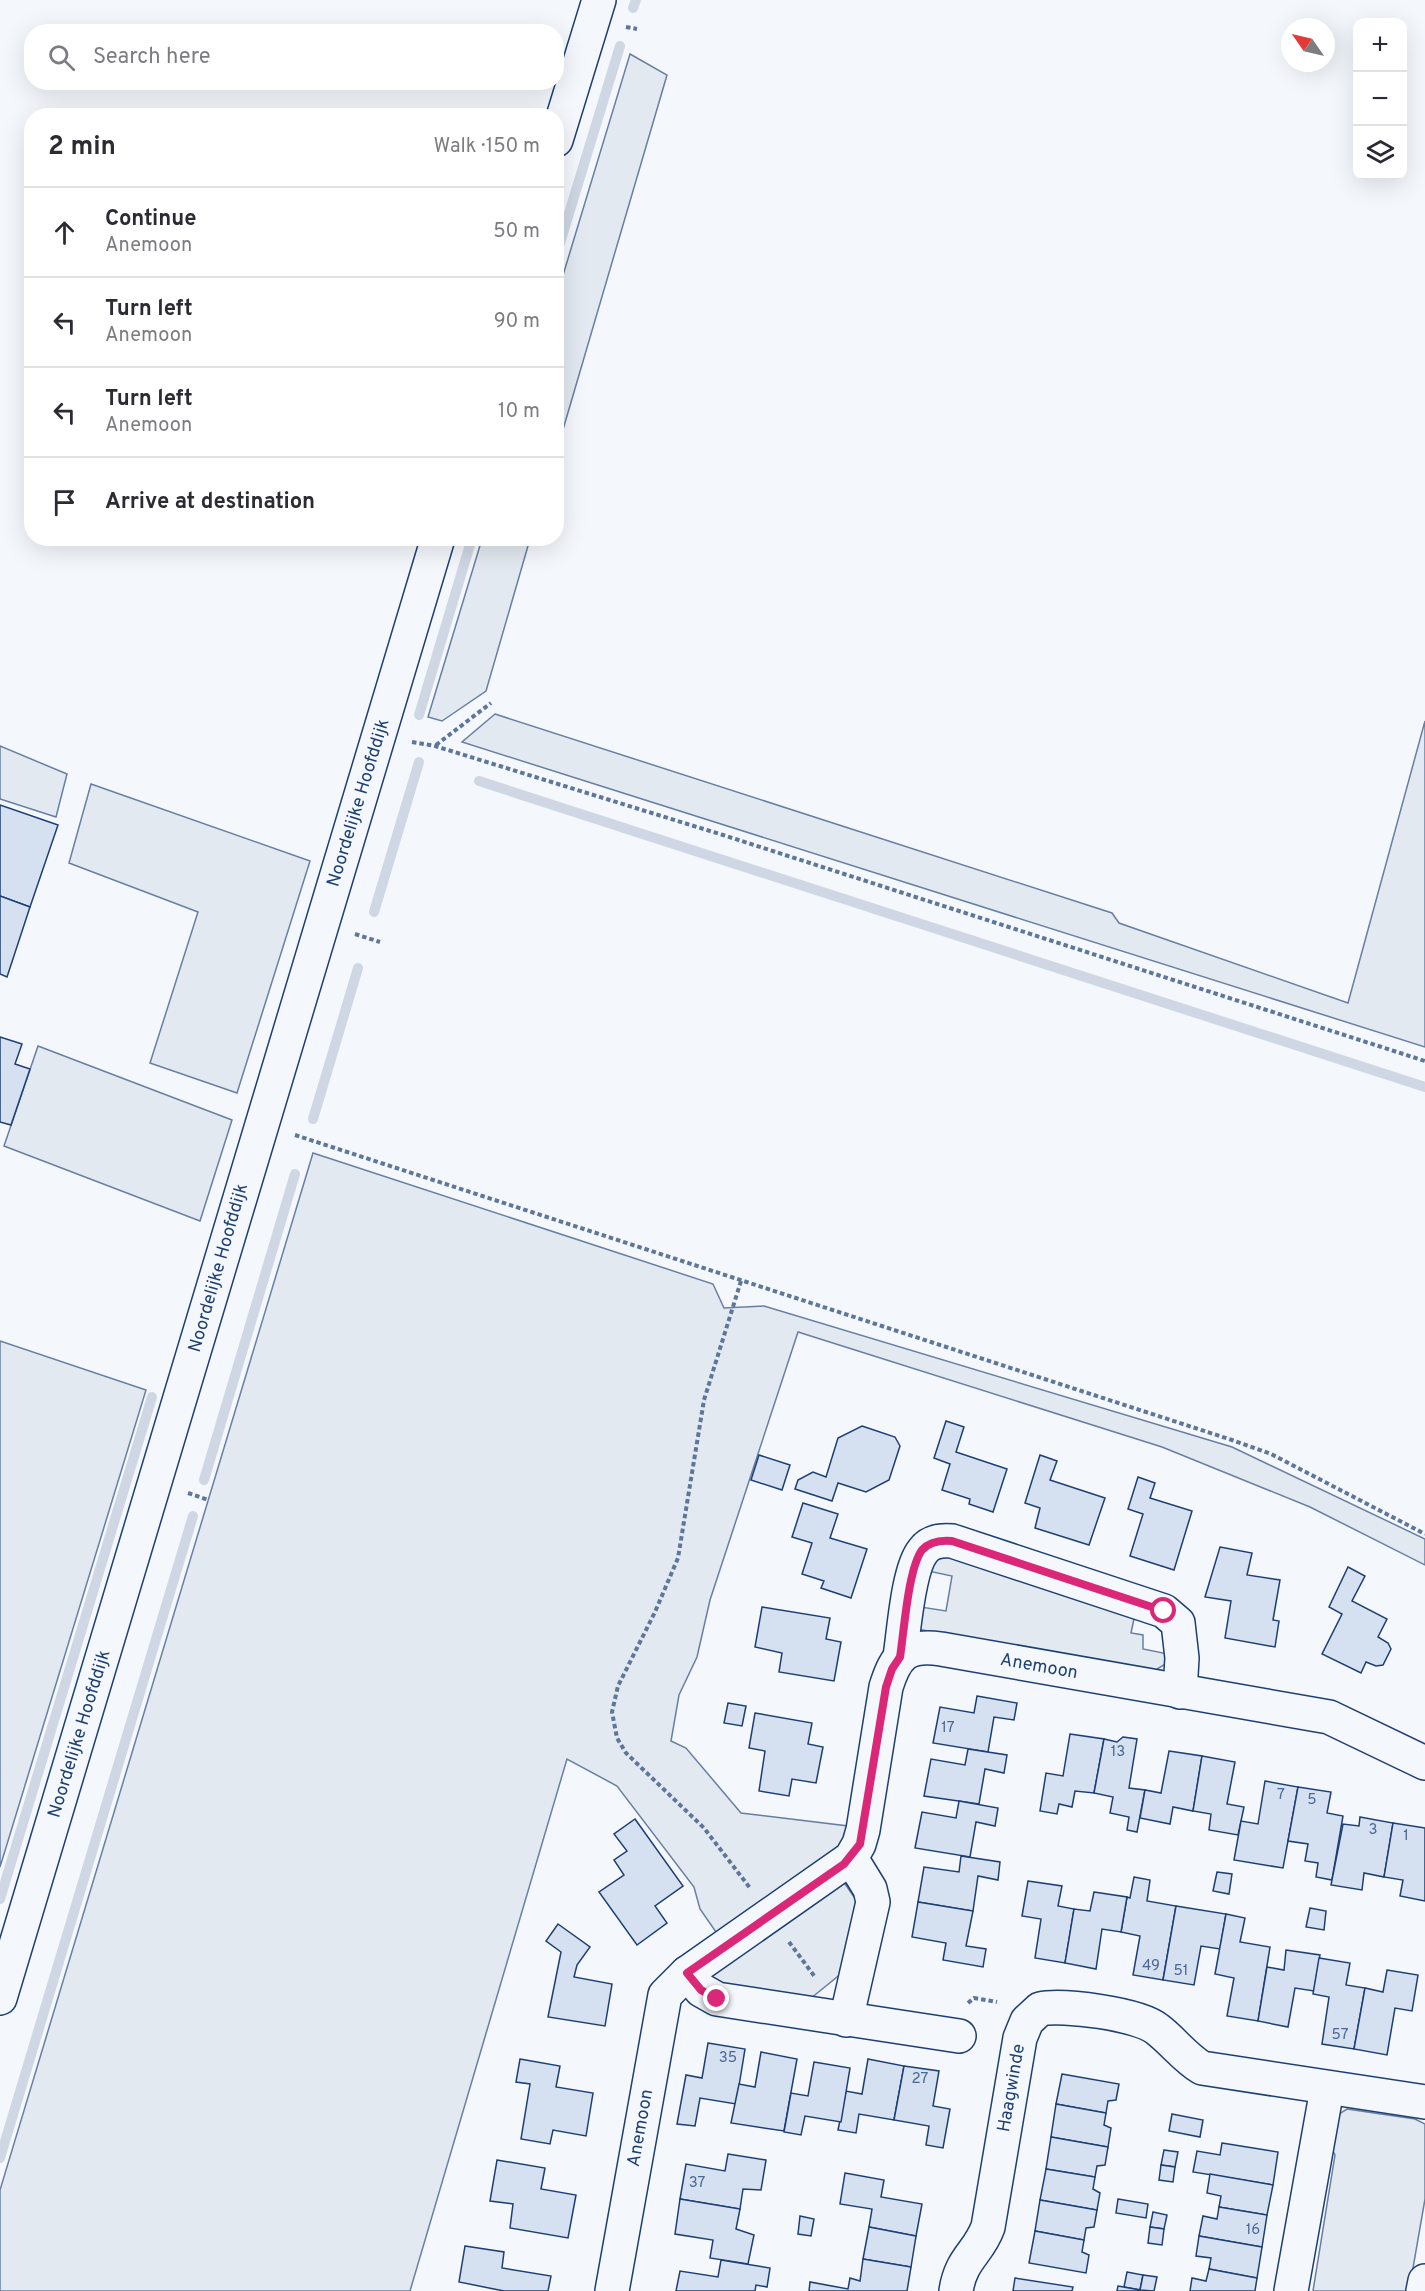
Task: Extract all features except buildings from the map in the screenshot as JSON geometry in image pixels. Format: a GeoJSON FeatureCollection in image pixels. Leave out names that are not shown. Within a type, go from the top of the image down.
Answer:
{"type":"FeatureCollection","features":[{"type":"Feature","properties":{"kind":"street"},"geometry":{"type":"LineString","coordinates":[[564,114],[599,0]]}},
{"type":"Feature","properties":{"kind":"street","name":"Noordelijke Hoofddijk"},"geometry":{"type":"LineString","coordinates":[[0,1998],[436,546]]}},
{"type":"Feature","properties":{"kind":"street"},"geometry":{"type":"LineString","coordinates":[[846,2020],[873,1902],[870,1889],[851,1858],[860,1844],[886,1687],[892,1669],[900,1657],[913,1569],[923,1550],[939,1540],[946,1540],[1164,1611],[1178,1623],[1182,1658],[1180,1692]]}},
{"type":"Feature","properties":{"kind":"street","name":"Anemoon"},"geometry":{"type":"LineString","coordinates":[[900,1657],[912,1648],[925,1647],[1329,1717],[1425,1763]]}},
{"type":"Feature","properties":{"kind":"street","name":"Anemoon"},"geometry":{"type":"LineString","coordinates":[[612,2291],[665,1995],[687,1973],[851,1858]]}},
{"type":"Feature","properties":{"kind":"street"},"geometry":{"type":"LineString","coordinates":[[687,1973],[701,1990],[717,1999],[959,2036]]}},
{"type":"Feature","properties":{"kind":"street","name":"Haagwinde"},"geometry":{"type":"LineString","coordinates":[[956,2291],[960,2270],[984,2238],[988,2227],[1020,2038],[1027,2021],[1040,2009],[1068,2007],[1144,2021],[1157,2029],[1185,2058],[1202,2068],[1327,2090],[1425,2102]]}},
{"type":"Feature","properties":{"kind":"street"},"geometry":{"type":"LineString","coordinates":[[1291,2291],[1327,2090]]}},
{"type":"Feature","properties":{"kind":"street"},"geometry":{"type":"LineString","coordinates":[[1423,2291],[1425,2282]]}},
{"type":"Feature","properties":{"kind":"path"},"geometry":{"type":"LineString","coordinates":[[435,746],[491,703]]}},
{"type":"Feature","properties":{"kind":"path"},"geometry":{"type":"LineString","coordinates":[[378,737],[435,746],[723,835],[1425,1061]]}},
{"type":"Feature","properties":{"kind":"path"},"geometry":{"type":"LineString","coordinates":[[263,1118],[295,1135],[1252,1447],[1271,1454],[1425,1533]]}},
{"type":"Feature","properties":{"kind":"path"},"geometry":{"type":"LineString","coordinates":[[741,1281],[704,1400],[678,1558],[655,1612],[618,1686],[612,1712],[617,1738],[627,1753],[704,1828],[846,2020]]}},
{"type":"Feature","properties":{"kind":"shaded area"},"geometry":{"type":"Polygon","coordinates":[[[630,54],[667,75],[564,426],[564,272],[630,54]]]}},
{"type":"Feature","properties":{"kind":"shaded area"},"geometry":{"type":"Polygon","coordinates":[[[480,546],[528,546],[486,691],[442,721],[428,717],[480,546]]]}},
{"type":"Feature","properties":{"kind":"shaded area"},"geometry":{"type":"Polygon","coordinates":[[[495,714],[1112,913],[1119,923],[1348,1003],[1425,721],[1425,1047],[462,742],[495,714]]]}},
{"type":"Feature","properties":{"kind":"shaded area"},"geometry":{"type":"Polygon","coordinates":[[[0,746],[67,774],[56,817],[0,799],[0,746]]]}},
{"type":"Feature","properties":{"kind":"shaded area"},"geometry":{"type":"Polygon","coordinates":[[[91,784],[310,861],[237,1093],[150,1063],[198,912],[69,863],[91,784]]]}},
{"type":"Feature","properties":{"kind":"shaded area"},"geometry":{"type":"Polygon","coordinates":[[[38,1046],[232,1120],[200,1221],[4,1146],[38,1046]]]}},
{"type":"Feature","properties":{"kind":"shaded area"},"geometry":{"type":"Polygon","coordinates":[[[313,1153],[713,1284],[724,1308],[764,1306],[1232,1447],[1425,1539],[1425,1565],[1310,1507],[1162,1447],[798,1332],[710,1600],[697,1657],[679,1695],[671,1741],[686,1748],[741,1813],[848,1826],[842,1845],[718,1935],[700,1909],[694,1887],[617,1786],[567,1759],[410,2291],[0,2291],[0,2190],[313,1153]]]}},
{"type":"Feature","properties":{"kind":"shaded area"},"geometry":{"type":"Polygon","coordinates":[[[0,1341],[146,1390],[0,1867],[0,1341]]]}},
{"type":"Feature","properties":{"kind":"shaded area"},"geometry":{"type":"Polygon","coordinates":[[[948,1552],[1135,1614],[1131,1633],[1143,1635],[1143,1649],[1168,1654],[1167,1663],[1154,1671],[917,1629],[921,1607],[946,1611],[952,1576],[928,1571],[930,1562],[948,1552]]]}},
{"type":"Feature","properties":{"kind":"shaded area"},"geometry":{"type":"Polygon","coordinates":[[[843,1881],[859,1904],[848,1968],[805,2003],[721,1989],[710,1976],[843,1881]]]}},
{"type":"Feature","properties":{"kind":"shaded area"},"geometry":{"type":"Polygon","coordinates":[[[1347,2109],[1415,2119],[1425,2124],[1425,2199],[1409,2291],[1313,2291],[1335,2155],[1326,2138],[1339,2114],[1347,2109]]]}},
{"type":"Feature","properties":{"kind":"waterway"},"geometry":{"type":"LineString","coordinates":[[633,8],[636,0]]}},
{"type":"Feature","properties":{"kind":"waterway"},"geometry":{"type":"LineString","coordinates":[[564,230],[620,46]]}},
{"type":"Feature","properties":{"kind":"waterway"},"geometry":{"type":"LineString","coordinates":[[419,715],[470,546]]}},
{"type":"Feature","properties":{"kind":"waterway"},"geometry":{"type":"LineString","coordinates":[[374,912],[419,762]]}},
{"type":"Feature","properties":{"kind":"waterway"},"geometry":{"type":"LineString","coordinates":[[479,781],[1425,1087]]}},
{"type":"Feature","properties":{"kind":"waterway"},"geometry":{"type":"LineString","coordinates":[[313,1119],[358,968]]}},
{"type":"Feature","properties":{"kind":"waterway"},"geometry":{"type":"LineString","coordinates":[[204,1480],[295,1174]]}},
{"type":"Feature","properties":{"kind":"waterway"},"geometry":{"type":"LineString","coordinates":[[0,1899],[152,1397]]}},
{"type":"Feature","properties":{"kind":"waterway"},"geometry":{"type":"LineString","coordinates":[[0,2158],[193,1516]]}},
{"type":"Feature","properties":{"kind":"route"},"geometry":{"type":"LineString","coordinates":[[717,1999],[701,1990],[687,1973],[844,1864],[860,1844],[886,1687],[892,1669],[900,1657],[913,1569],[923,1550],[939,1540],[952,1541],[1164,1611]]}}]}
